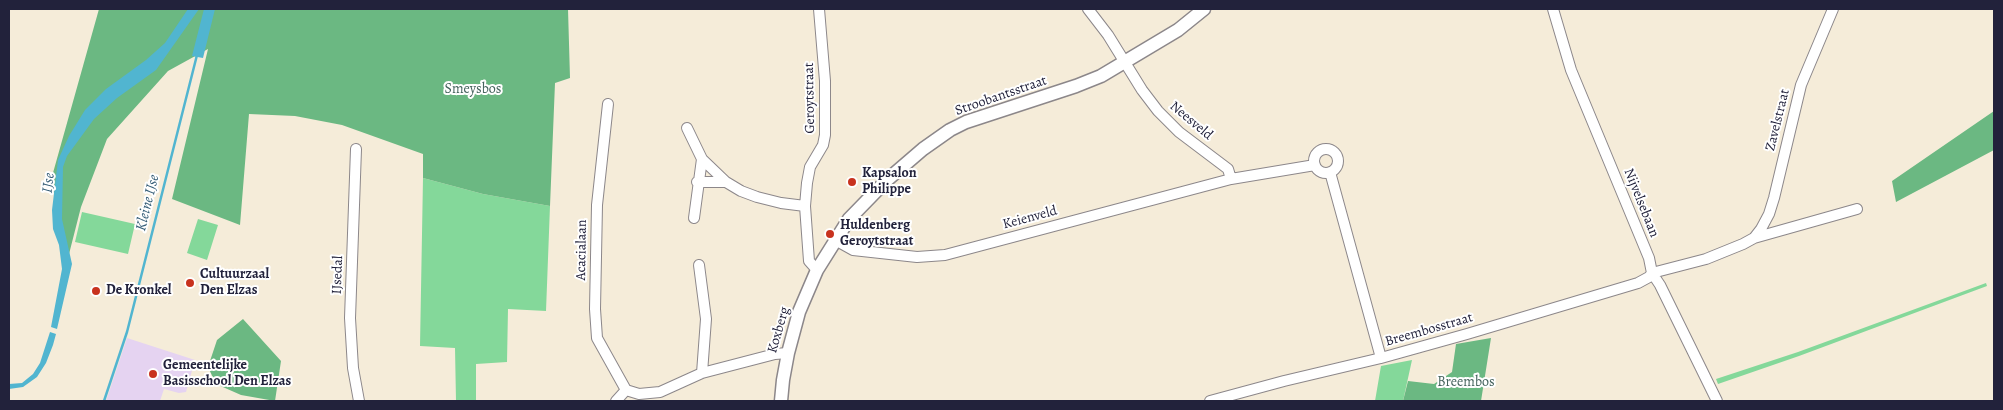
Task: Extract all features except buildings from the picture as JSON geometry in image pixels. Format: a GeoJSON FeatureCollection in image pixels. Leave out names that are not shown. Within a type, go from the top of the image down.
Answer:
{"type":"FeatureCollection","features":[{"type":"Feature","properties":{"kind":"street","name":"Geroytstraat"},"geometry":{"type":"LineString","coordinates":[[817,270],[809,261],[805,206],[806,183],[810,168],[823,145],[825,135],[825,81],[819,9]]}},
{"type":"Feature","properties":{"kind":"street","name":"Neesveld"},"geometry":{"type":"LineString","coordinates":[[1088,9],[1108,35],[1142,90],[1158,111],[1179,132],[1228,170],[1231,179]]}},
{"type":"Feature","properties":{"kind":"street","name":"Stroobantsstraat"},"geometry":{"type":"LineString","coordinates":[[817,270],[849,219],[887,180],[923,149],[950,130],[966,122],[1076,86],[1126,62],[1178,30],[1204,9]]}},
{"type":"Feature","properties":{"kind":"street","name":"Nijvelsebaan"},"geometry":{"type":"LineString","coordinates":[[1553,9],[1571,70],[1649,258],[1652,274],[1660,285],[1717,401]]}},
{"type":"Feature","properties":{"kind":"street","name":"Zavelstraat"},"geometry":{"type":"LineString","coordinates":[[1754,238],[1769,214],[1801,85],[1833,9]]}},
{"type":"Feature","properties":{"kind":"street","name":"Acacialaan"},"geometry":{"type":"LineString","coordinates":[[608,104],[597,205],[594,309],[597,338],[626,390]]}},
{"type":"Feature","properties":{"kind":"street"},"geometry":{"type":"LineString","coordinates":[[686,128],[702,159],[726,182],[740,191],[757,197],[805,206]]}},
{"type":"Feature","properties":{"kind":"street"},"geometry":{"type":"LineString","coordinates":[[1328,148],[1334,151],[1338,161],[1335,169],[1324,173],[1318,170],[1315,165],[1316,153],[1328,148]]}},
{"type":"Feature","properties":{"kind":"street","name":"IJsedal"},"geometry":{"type":"LineString","coordinates":[[356,149],[350,318],[353,368],[359,401]]}},
{"type":"Feature","properties":{"kind":"street"},"geometry":{"type":"LineString","coordinates":[[694,218],[697,182],[702,159]]}},
{"type":"Feature","properties":{"kind":"street"},"geometry":{"type":"LineString","coordinates":[[1231,179],[1315,165]]}},
{"type":"Feature","properties":{"kind":"street"},"geometry":{"type":"LineString","coordinates":[[1330,172],[1381,358]]}},
{"type":"Feature","properties":{"kind":"street","name":"Keienveld"},"geometry":{"type":"LineString","coordinates":[[835,240],[853,250],[917,257],[946,255],[1231,179]]}},
{"type":"Feature","properties":{"kind":"street"},"geometry":{"type":"LineString","coordinates":[[697,182],[726,182]]}},
{"type":"Feature","properties":{"kind":"street"},"geometry":{"type":"LineString","coordinates":[[1652,274],[1706,259],[1754,238],[1857,209]]}},
{"type":"Feature","properties":{"kind":"street"},"geometry":{"type":"LineString","coordinates":[[700,265],[706,319],[702,372]]}},
{"type":"Feature","properties":{"kind":"street","name":"Koxberg"},"geometry":{"type":"LineString","coordinates":[[781,401],[788,353],[799,312],[817,270]]}},
{"type":"Feature","properties":{"kind":"street","name":"Breembosstraat"},"geometry":{"type":"LineString","coordinates":[[1210,401],[1381,358],[1638,283],[1652,274]]}},
{"type":"Feature","properties":{"kind":"street"},"geometry":{"type":"LineString","coordinates":[[616,401],[626,390],[638,394],[660,392],[702,372],[775,354],[788,353]]}},
{"type":"Feature","properties":{"kind":"shaded area","name":"Gemeentelijke Basisschool Den Elzas"},"geometry":{"type":"Polygon","coordinates":[[[127,338],[195,360],[186,392],[179,393],[164,389],[160,401],[106,401],[127,338]]]}},
{"type":"Feature","properties":{"kind":"green space","name":"Smeysbos"},"geometry":{"type":"Polygon","coordinates":[[[99,9],[568,9],[570,78],[555,83],[550,206],[483,194],[423,178],[423,154],[342,125],[295,116],[249,114],[240,225],[172,199],[208,49],[168,71],[107,139],[81,207],[68,258],[51,180],[99,9]]]}},
{"type":"Feature","properties":{"kind":"green space"},"geometry":{"type":"Polygon","coordinates":[[[1994,111],[1994,150],[1896,202],[1892,181],[1994,111]]]}},
{"type":"Feature","properties":{"kind":"green space"},"geometry":{"type":"Polygon","coordinates":[[[423,178],[483,194],[550,206],[546,311],[508,309],[507,362],[476,364],[476,401],[456,401],[455,348],[420,346],[423,178]]]}},
{"type":"Feature","properties":{"kind":"green space"},"geometry":{"type":"Polygon","coordinates":[[[82,212],[135,224],[128,254],[75,242],[82,212]]]}},
{"type":"Feature","properties":{"kind":"green space"},"geometry":{"type":"Polygon","coordinates":[[[198,219],[218,225],[207,260],[187,253],[198,219]]]}},
{"type":"Feature","properties":{"kind":"green space"},"geometry":{"type":"Polygon","coordinates":[[[1986,283],[1987,286],[1799,356],[1718,384],[1716,379],[1798,352],[1986,283]]]}},
{"type":"Feature","properties":{"kind":"green space"},"geometry":{"type":"Polygon","coordinates":[[[243,319],[281,361],[275,401],[241,395],[216,384],[208,367],[217,340],[243,319]]]}},
{"type":"Feature","properties":{"kind":"green space","name":"Breembos"},"geometry":{"type":"Polygon","coordinates":[[[1491,338],[1481,401],[1403,401],[1408,381],[1434,384],[1452,372],[1456,344],[1491,338]]]}},
{"type":"Feature","properties":{"kind":"green space"},"geometry":{"type":"Polygon","coordinates":[[[1412,360],[1403,401],[1375,401],[1381,366],[1412,360]]]}},
{"type":"Feature","properties":{"kind":"water"},"geometry":{"type":"Polygon","coordinates":[[[188,9],[199,9],[156,70],[117,98],[94,119],[67,156],[63,167],[62,219],[72,264],[57,329],[51,327],[62,269],[59,245],[53,229],[52,210],[58,160],[69,136],[85,110],[106,89],[146,60],[165,43],[188,9]]]}},
{"type":"Feature","properties":{"kind":"water"},"geometry":{"type":"Polygon","coordinates":[[[204,9],[215,9],[203,58],[192,56],[204,9]]]}},
{"type":"Feature","properties":{"kind":"water"},"geometry":{"type":"Polygon","coordinates":[[[50,332],[56,334],[53,345],[46,363],[37,377],[23,387],[9,389],[9,384],[22,383],[33,374],[40,363],[50,332]]]}},
{"type":"Feature","properties":{"kind":"waterway","name":"Kleine IJse"},"geometry":{"type":"LineString","coordinates":[[104,401],[127,332],[197,55]]}},
{"type":"Feature","properties":{"kind":"place","name":"Kapsalon Philippe"},"geometry":{"type":"Point","coordinates":[852,182]}},
{"type":"Feature","properties":{"kind":"place","name":"Huldenberg Geroytstraat"},"geometry":{"type":"Point","coordinates":[830,234]}},
{"type":"Feature","properties":{"kind":"place","name":"Cultuurzaal Den Elzas"},"geometry":{"type":"Point","coordinates":[190,283]}},
{"type":"Feature","properties":{"kind":"place","name":"De Kronkel"},"geometry":{"type":"Point","coordinates":[96,291]}},
{"type":"Feature","properties":{"kind":"place","name":"Gemeentelijke Basisschool Den Elzas"},"geometry":{"type":"Point","coordinates":[153,374]}},
{"type":"Feature","properties":{"kind":"water label","name":"IJse"},"geometry":{"type":"Point","coordinates":[49,183]}}]}
